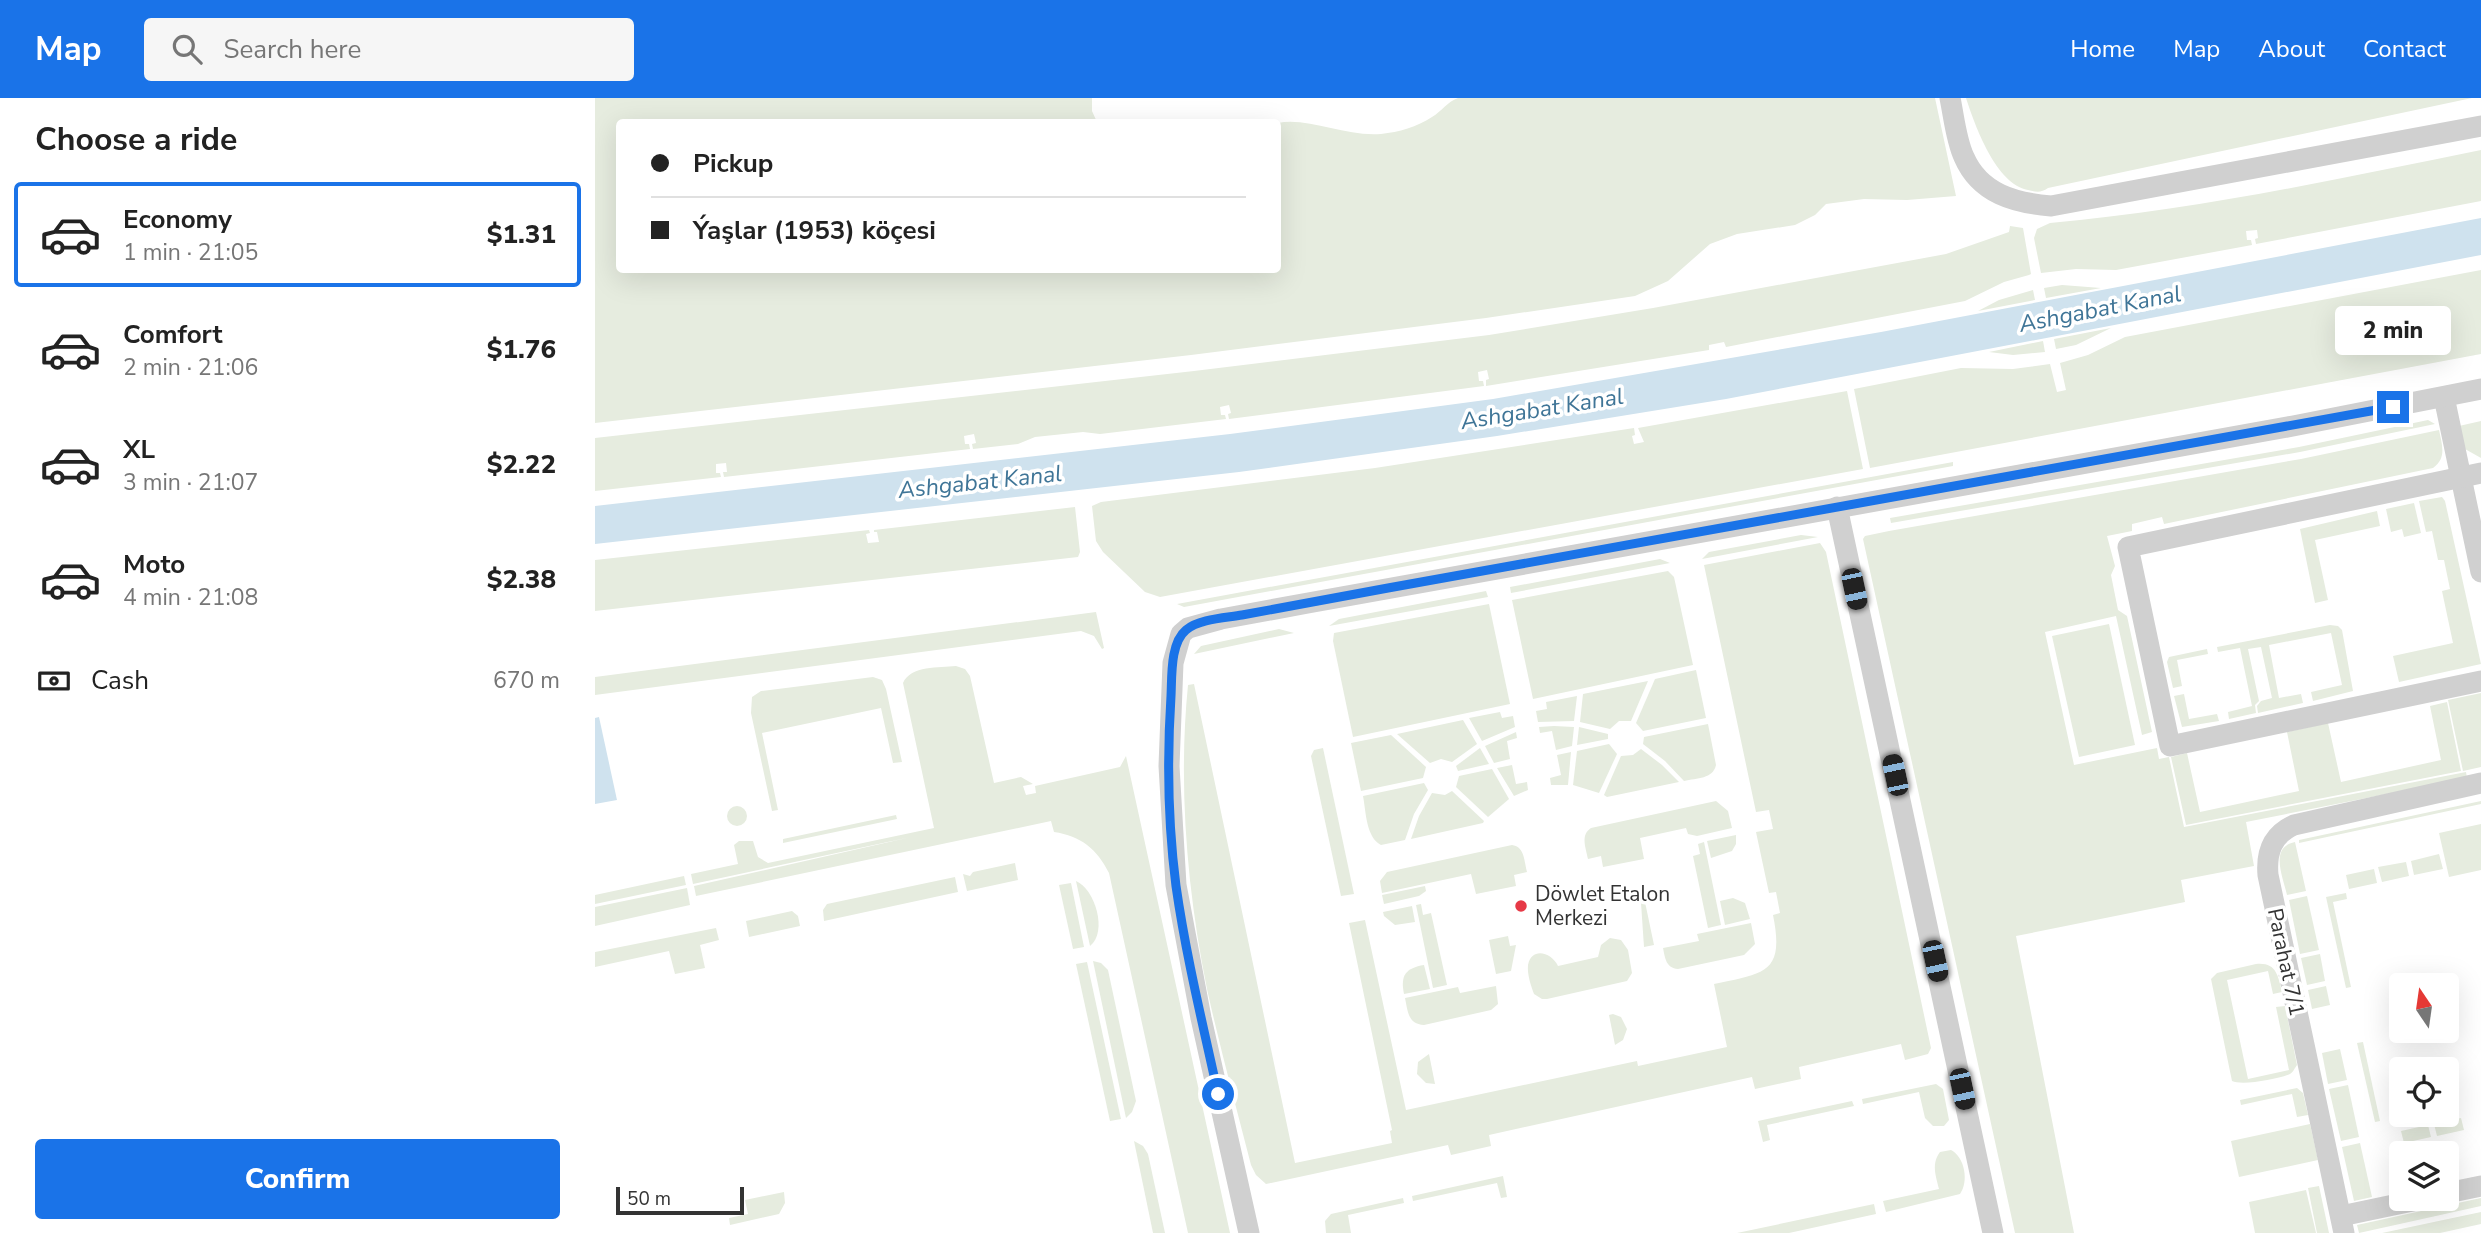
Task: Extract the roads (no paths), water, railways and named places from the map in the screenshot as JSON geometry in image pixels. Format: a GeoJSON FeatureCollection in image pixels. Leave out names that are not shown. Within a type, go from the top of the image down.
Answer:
{"type":"FeatureCollection","features":[{"type":"Feature","properties":{"kind":"street"},"geometry":{"type":"LineString","coordinates":[[1950,98],[1964,158],[1978,178],[1993,192],[2023,204],[2051,206],[2481,126]]}},
{"type":"Feature","properties":{"kind":"street"},"geometry":{"type":"LineString","coordinates":[[1249,1233],[1192,972],[1176,885],[1169,766],[1171,689],[1176,648],[1181,634],[1188,628],[1221,619],[2481,389]]}},
{"type":"Feature","properties":{"kind":"street"},"geometry":{"type":"LineString","coordinates":[[2444,397],[2471,475],[2481,572]]}},
{"type":"Feature","properties":{"kind":"street"},"geometry":{"type":"LineString","coordinates":[[2471,475],[2128,547],[2170,746],[2481,681]]}},
{"type":"Feature","properties":{"kind":"street"},"geometry":{"type":"LineString","coordinates":[[1837,507],[1993,1233]]}},
{"type":"Feature","properties":{"kind":"street","name":"Parahat 7/1"},"geometry":{"type":"LineString","coordinates":[[2389,1210],[2342,1225],[2268,875],[2268,854],[2277,836],[2294,825],[2481,783]]}},
{"type":"Feature","properties":{"kind":"street"},"geometry":{"type":"LineString","coordinates":[[2459,1191],[2481,1186]]}},
{"type":"Feature","properties":{"kind":"water","name":"Ashgabat Kanal"},"geometry":{"type":"Polygon","coordinates":[[[2481,218],[2481,255],[1726,399],[1497,436],[1239,472],[595,544],[595,506],[1230,434],[1493,399],[1881,332],[2481,218]]]}},
{"type":"Feature","properties":{"kind":"water"},"geometry":{"type":"Polygon","coordinates":[[[599,717],[617,800],[595,804],[595,718],[599,717]]]}},
{"type":"Feature","properties":{"kind":"place","name":"Döwlet Etalon Merkezi"},"geometry":{"type":"Point","coordinates":[1521,906]}}]}
